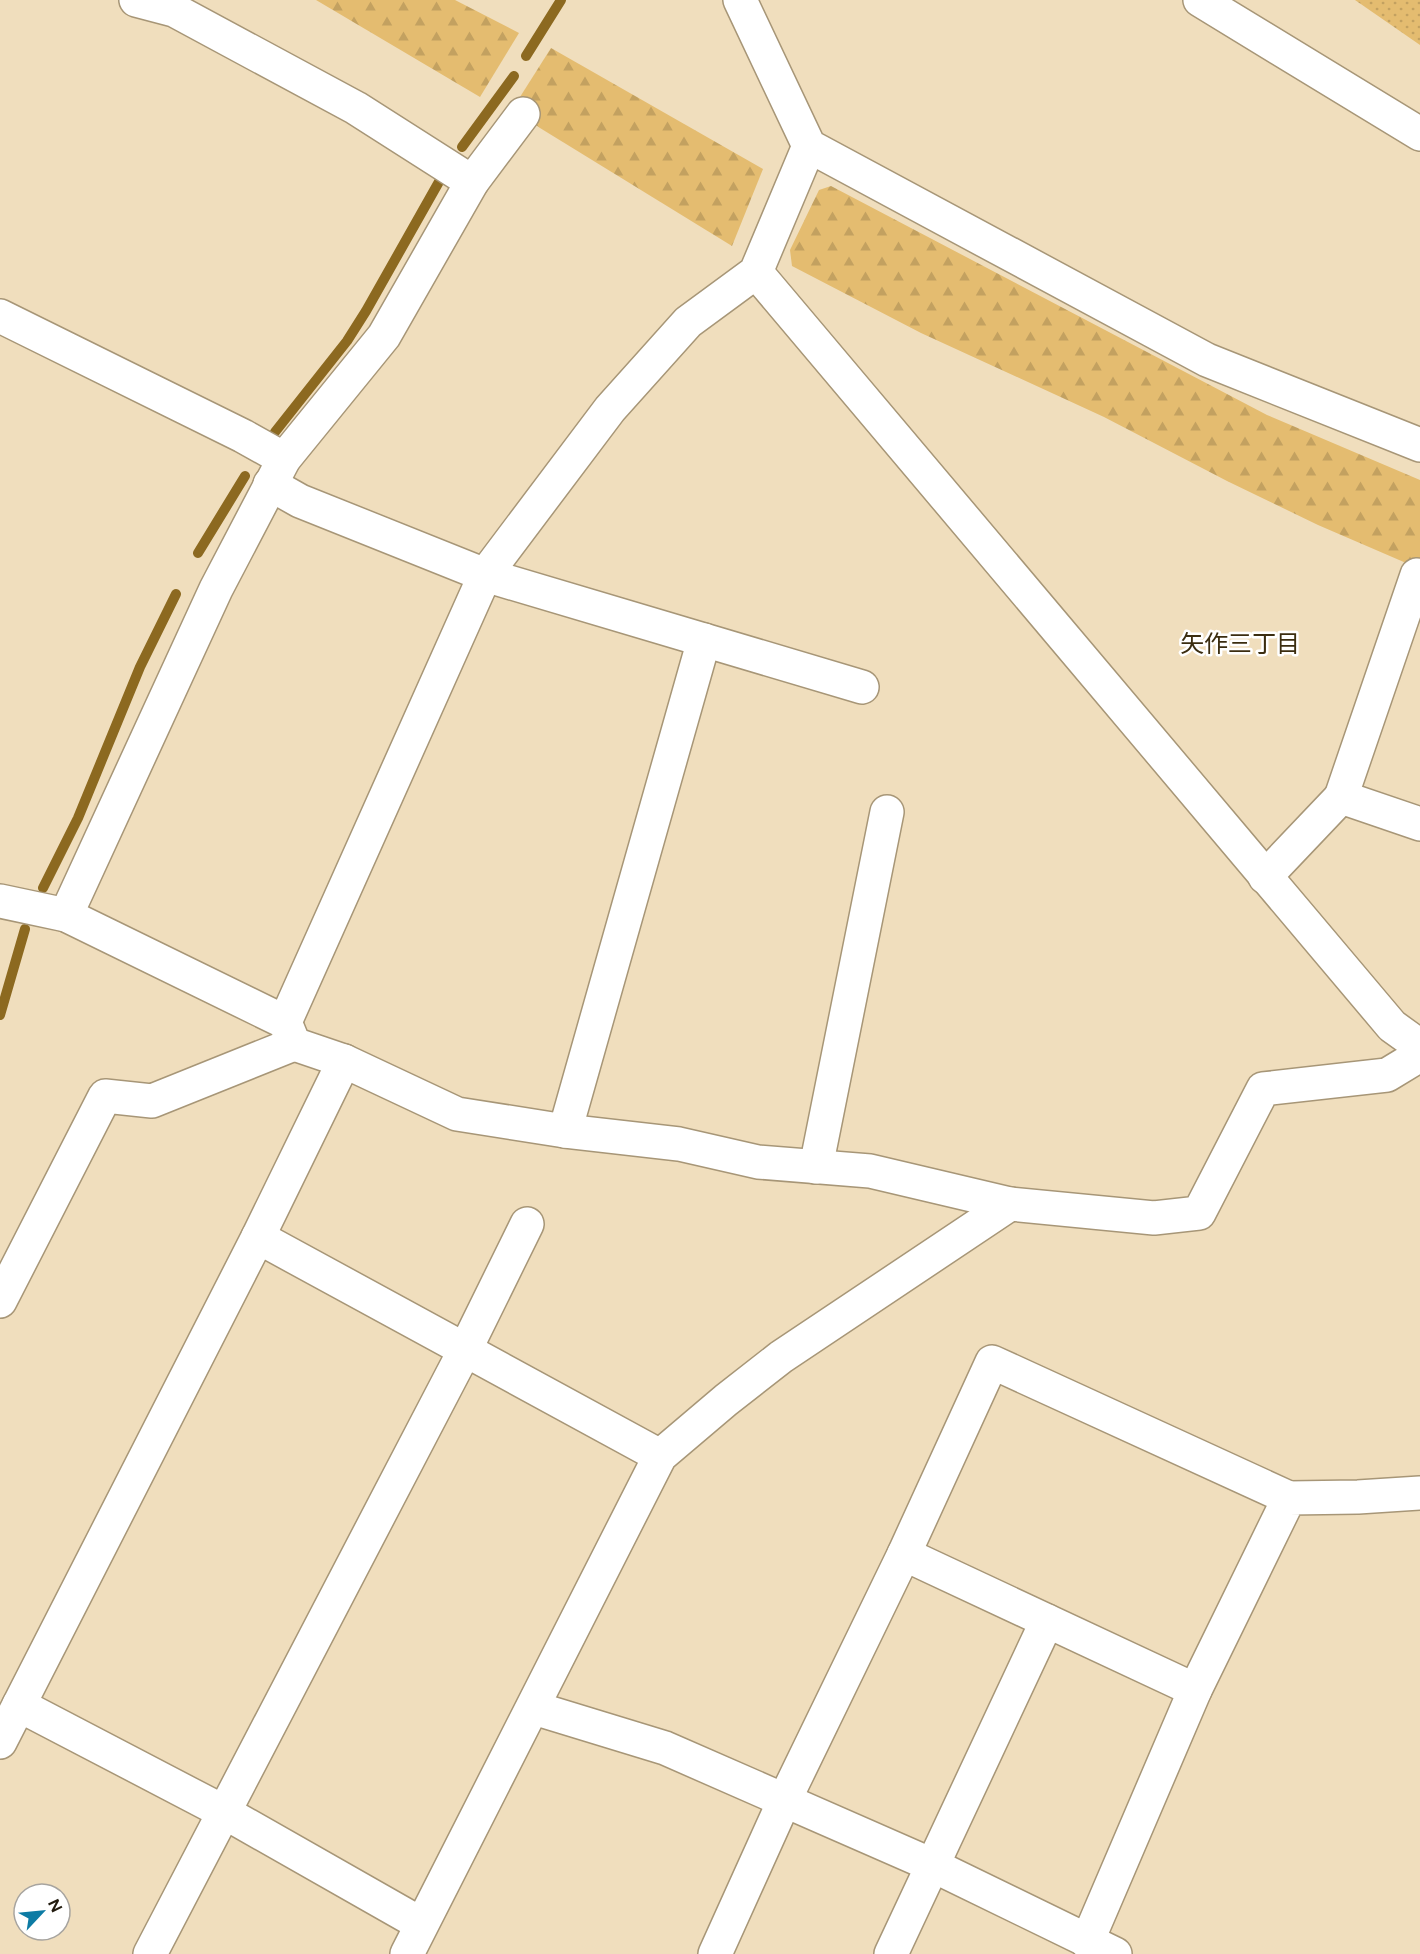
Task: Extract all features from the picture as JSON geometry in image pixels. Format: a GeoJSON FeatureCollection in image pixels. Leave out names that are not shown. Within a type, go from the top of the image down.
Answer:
{"type":"FeatureCollection","features":[{"type":"Feature","properties":{"kind":"street"},"geometry":{"type":"LineString","coordinates":[[136,0],[174,10],[356,108],[472,182]]}},
{"type":"Feature","properties":{"kind":"street"},"geometry":{"type":"LineString","coordinates":[[740,0],[809,147],[1207,360],[1420,445]]}},
{"type":"Feature","properties":{"kind":"street"},"geometry":{"type":"LineString","coordinates":[[1200,0],[1420,134]]}},
{"type":"Feature","properties":{"kind":"street"},"geometry":{"type":"LineString","coordinates":[[66,915],[216,589],[277,472],[384,336],[472,182],[523,114]]}},
{"type":"Feature","properties":{"kind":"street"},"geometry":{"type":"LineString","coordinates":[[0,1301],[105,1096],[152,1101],[289,1033],[485,575],[610,408],[688,322],[756,272],[809,147]]}},
{"type":"Feature","properties":{"kind":"street"},"geometry":{"type":"LineString","coordinates":[[756,272],[1392,1026],[1420,1046]]}},
{"type":"Feature","properties":{"kind":"street"},"geometry":{"type":"LineString","coordinates":[[0,316],[243,436],[277,472],[300,501],[485,575],[862,687]]}},
{"type":"Feature","properties":{"kind":"street"},"geometry":{"type":"LineString","coordinates":[[1265,877],[1341,797],[1417,575]]}},
{"type":"Feature","properties":{"kind":"street"},"geometry":{"type":"LineString","coordinates":[[565,1131],[704,640]]}},
{"type":"Feature","properties":{"kind":"street"},"geometry":{"type":"LineString","coordinates":[[1341,797],[1420,824]]}},
{"type":"Feature","properties":{"kind":"street"},"geometry":{"type":"LineString","coordinates":[[816,1167],[887,812]]}},
{"type":"Feature","properties":{"kind":"street"},"geometry":{"type":"LineString","coordinates":[[0,901],[66,915],[344,1061],[457,1114],[565,1131],[679,1144],[758,1162],[870,1171],[1010,1204],[1154,1218],[1199,1213],[1263,1089],[1387,1076],[1420,1055]]}},
{"type":"Feature","properties":{"kind":"street"},"geometry":{"type":"LineString","coordinates":[[0,1742],[258,1237],[344,1061]]}},
{"type":"Feature","properties":{"kind":"street"},"geometry":{"type":"LineString","coordinates":[[406,1954],[534,1708],[660,1456],[781,1357],[1010,1204]]}},
{"type":"Feature","properties":{"kind":"street"},"geometry":{"type":"LineString","coordinates":[[150,1954],[465,1350],[527,1224]]}},
{"type":"Feature","properties":{"kind":"street"},"geometry":{"type":"LineString","coordinates":[[258,1237],[660,1456]]}},
{"type":"Feature","properties":{"kind":"street"},"geometry":{"type":"LineString","coordinates":[[715,1954],[785,1799],[904,1554],[992,1362],[1289,1498],[1420,1493]]}},
{"type":"Feature","properties":{"kind":"street"},"geometry":{"type":"LineString","coordinates":[[534,1708],[664,1748],[785,1799],[932,1865],[1101,1948],[1195,1690],[1289,1498]]}},
{"type":"Feature","properties":{"kind":"street"},"geometry":{"type":"LineString","coordinates":[[904,1554],[1195,1690]]}},
{"type":"Feature","properties":{"kind":"street"},"geometry":{"type":"LineString","coordinates":[[891,1954],[1047,1621]]}},
{"type":"Feature","properties":{"kind":"street"},"geometry":{"type":"LineString","coordinates":[[19,1706],[224,1812],[422,1924]]}},
{"type":"Feature","properties":{"kind":"green space"},"geometry":{"type":"Polygon","coordinates":[[[316,0],[455,0],[519,33],[480,97],[316,0]]]}},
{"type":"Feature","properties":{"kind":"green space"},"geometry":{"type":"Polygon","coordinates":[[[1355,0],[1420,0],[1420,45],[1355,0]]]}},
{"type":"Feature","properties":{"kind":"green space"},"geometry":{"type":"Polygon","coordinates":[[[551,48],[763,169],[732,246],[540,128],[513,108],[551,48]]]}},
{"type":"Feature","properties":{"kind":"green space"},"geometry":{"type":"Polygon","coordinates":[[[831,186],[1267,415],[1420,480],[1420,569],[1318,525],[1104,417],[921,333],[792,266],[790,250],[819,190],[831,186]]]}},
{"type":"Feature","properties":{"kind":"waterway"},"geometry":{"type":"LineString","coordinates":[[526,56],[561,0]]}},
{"type":"Feature","properties":{"kind":"waterway"},"geometry":{"type":"LineString","coordinates":[[462,147],[514,76]]}},
{"type":"Feature","properties":{"kind":"waterway"},"geometry":{"type":"LineString","coordinates":[[275,432],[347,341],[440,180]]}},
{"type":"Feature","properties":{"kind":"waterway"},"geometry":{"type":"LineString","coordinates":[[198,553],[245,476]]}},
{"type":"Feature","properties":{"kind":"waterway"},"geometry":{"type":"LineString","coordinates":[[43,888],[78,818],[140,667],[176,594]]}},
{"type":"Feature","properties":{"kind":"waterway"},"geometry":{"type":"LineString","coordinates":[[0,1015],[25,929]]}},
{"type":"Feature","properties":{"kind":"district","name":"矢作三丁目"},"geometry":{"type":"Point","coordinates":[1240,643]}}]}
